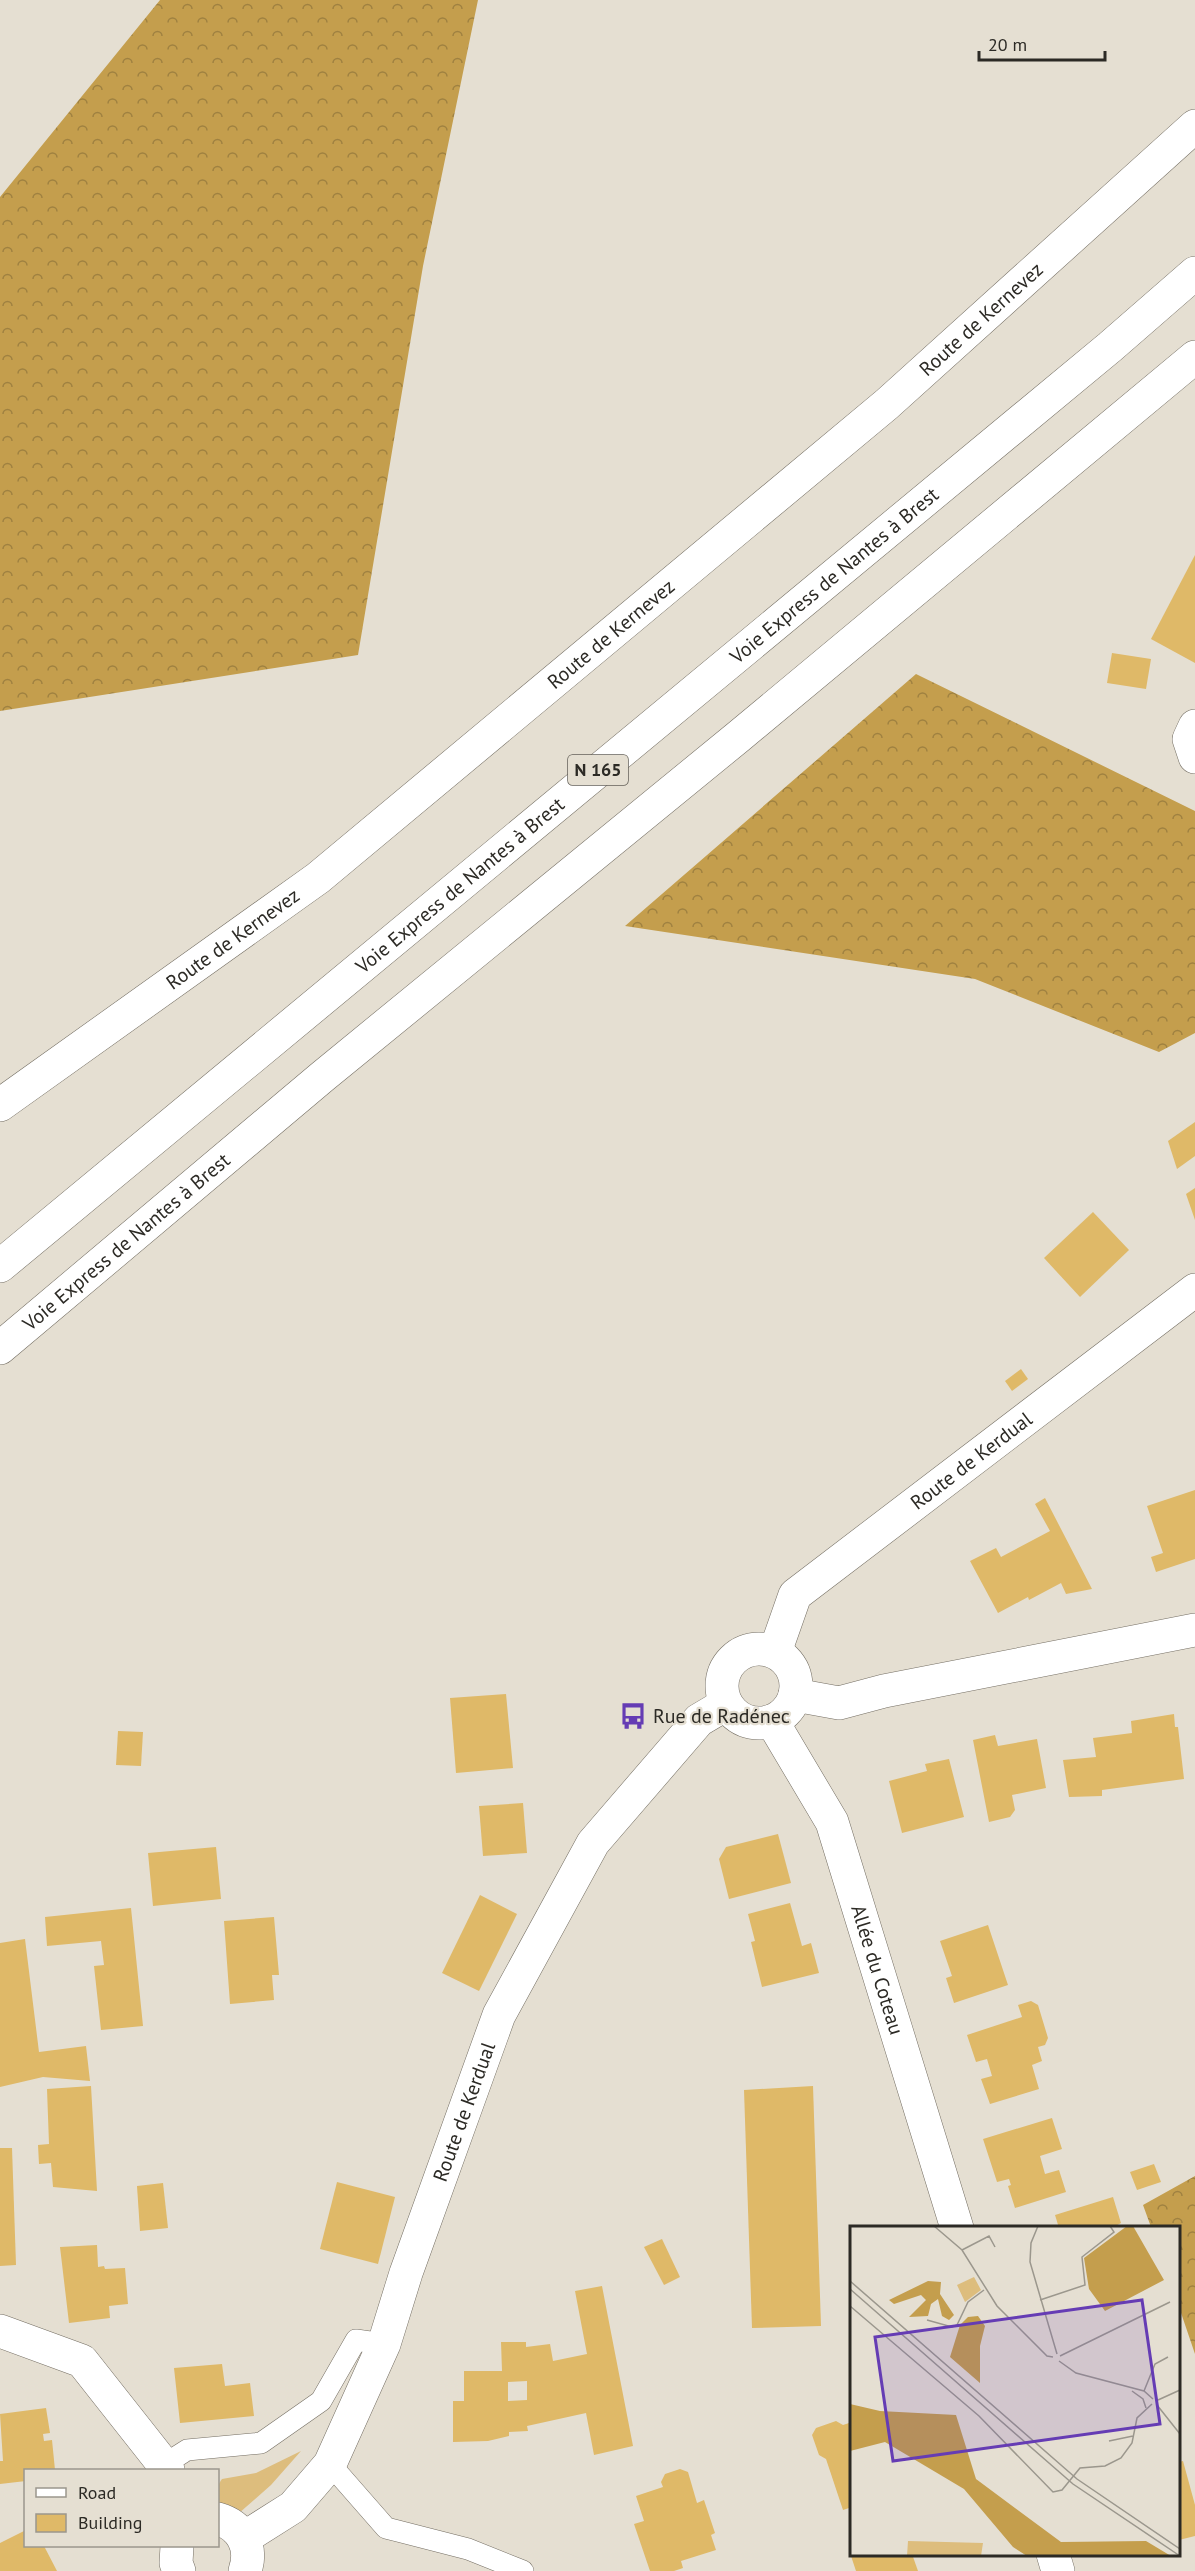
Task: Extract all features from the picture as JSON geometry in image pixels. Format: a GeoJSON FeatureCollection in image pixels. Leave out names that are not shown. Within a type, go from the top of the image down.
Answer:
{"type":"FeatureCollection","features":[{"type":"Feature","properties":{"kind":"main road","name":"Route de Kernevez"},"geometry":{"type":"LineString","coordinates":[[0,1105],[318,878],[887,404],[1195,126]]}},
{"type":"Feature","properties":{"kind":"main road","name":"Voie Express de Nantes à Brest"},"geometry":{"type":"LineString","coordinates":[[0,1266],[1101,354],[1195,273]]}},
{"type":"Feature","properties":{"kind":"main road","name":"Voie Express de Nantes à Brest"},"geometry":{"type":"LineString","coordinates":[[0,1348],[332,1070],[1195,357]]}},
{"type":"Feature","properties":{"kind":"main road"},"geometry":{"type":"LineString","coordinates":[[1195,726],[1189,739],[1195,757]]}},
{"type":"Feature","properties":{"kind":"main road","name":"Route de Kerdual"},"geometry":{"type":"LineString","coordinates":[[775,1652],[795,1595],[1195,1290]]}},
{"type":"Feature","properties":{"kind":"main road"},"geometry":{"type":"LineString","coordinates":[[795,1695],[839,1703],[884,1691],[1195,1630]]}},
{"type":"Feature","properties":{"kind":"main road"},"geometry":{"type":"LineString","coordinates":[[752,1649],[775,1652],[792,1670],[796,1682],[795,1695],[790,1706],[772,1721],[750,1723],[740,1719],[726,1704],[722,1681],[725,1670],[732,1660],[752,1649]]}},
{"type":"Feature","properties":{"kind":"main road","name":"Route de Kerdual"},"geometry":{"type":"LineString","coordinates":[[244,2538],[292,2506],[330,2464],[384,2344],[406,2273],[499,2015],[593,1843],[699,1720],[726,1704]]}},
{"type":"Feature","properties":{"kind":"main road","name":"Allée du Coteau"},"geometry":{"type":"LineString","coordinates":[[772,1721],[832,1822],[956,2226]]}},
{"type":"Feature","properties":{"kind":"main road"},"geometry":{"type":"LineString","coordinates":[[0,2331],[82,2361],[167,2467]]}},
{"type":"Feature","properties":{"kind":"main road"},"geometry":{"type":"LineString","coordinates":[[219,2520],[237,2529],[244,2538],[248,2561],[245,2571]]}},
{"type":"Feature","properties":{"kind":"main road"},"geometry":{"type":"LineString","coordinates":[[177,2547],[176,2563],[179,2571]]}},
{"type":"Feature","properties":{"kind":"main road"},"geometry":{"type":"LineString","coordinates":[[1054,2556],[1058,2571]]}},
{"type":"Feature","properties":{"kind":"lane"},"geometry":{"type":"LineString","coordinates":[[167,2467],[187,2450],[261,2443],[321,2401],[356,2340],[384,2344]]}},
{"type":"Feature","properties":{"kind":"lane"},"geometry":{"type":"LineString","coordinates":[[330,2464],[386,2528],[468,2549],[524,2571]]}},
{"type":"Feature","properties":{"kind":"shaded area"},"geometry":{"type":"Polygon","coordinates":[[[301,2451],[271,2485],[223,2527],[219,2516],[219,2484],[222,2479],[256,2473],[301,2451]]]}},
{"type":"Feature","properties":{"kind":"green space"},"geometry":{"type":"Polygon","coordinates":[[[160,0],[478,0],[423,266],[358,655],[0,711],[0,197],[160,0]]]}},
{"type":"Feature","properties":{"kind":"green space"},"geometry":{"type":"Polygon","coordinates":[[[916,674],[1195,811],[1195,1033],[1159,1052],[975,979],[625,926],[916,674]]]}},
{"type":"Feature","properties":{"kind":"green space"},"geometry":{"type":"Polygon","coordinates":[[[1195,2176],[1195,2354],[1180,2310],[1180,2226],[1151,2226],[1143,2205],[1195,2176]]]}},
{"type":"Feature","properties":{"kind":"building"},"geometry":{"type":"Polygon","coordinates":[[[1195,555],[1195,663],[1151,639],[1195,555]]]}},
{"type":"Feature","properties":{"kind":"building"},"geometry":{"type":"Polygon","coordinates":[[[1112,653],[1151,659],[1146,689],[1107,683],[1112,653]]]}},
{"type":"Feature","properties":{"kind":"building"},"geometry":{"type":"Polygon","coordinates":[[[1195,1122],[1195,1156],[1177,1169],[1168,1141],[1195,1122]]]}},
{"type":"Feature","properties":{"kind":"building"},"geometry":{"type":"Polygon","coordinates":[[[1195,1188],[1195,1220],[1186,1194],[1195,1188]]]}},
{"type":"Feature","properties":{"kind":"building"},"geometry":{"type":"Polygon","coordinates":[[[1093,1212],[1129,1250],[1080,1297],[1044,1258],[1093,1212]]]}},
{"type":"Feature","properties":{"kind":"building"},"geometry":{"type":"Polygon","coordinates":[[[1021,1369],[1028,1379],[1012,1391],[1005,1381],[1021,1369]]]}},
{"type":"Feature","properties":{"kind":"building"},"geometry":{"type":"Polygon","coordinates":[[[1195,1490],[1195,1559],[1156,1572],[1151,1557],[1163,1553],[1147,1506],[1195,1490]]]}},
{"type":"Feature","properties":{"kind":"building"},"geometry":{"type":"Polygon","coordinates":[[[1045,1498],[1092,1589],[1066,1594],[1061,1583],[998,1613],[970,1561],[996,1548],[1001,1557],[1050,1531],[1035,1504],[1045,1498]]]}},
{"type":"Feature","properties":{"kind":"building"},"geometry":{"type":"Polygon","coordinates":[[[506,1694],[513,1768],[456,1773],[450,1698],[506,1694]]]}},
{"type":"Feature","properties":{"kind":"building"},"geometry":{"type":"Polygon","coordinates":[[[1174,1714],[1175,1727],[1178,1727],[1184,1779],[1102,1790],[1102,1796],[1069,1797],[1063,1760],[1096,1757],[1093,1738],[1132,1733],[1131,1721],[1174,1714]]]}},
{"type":"Feature","properties":{"kind":"building"},"geometry":{"type":"Polygon","coordinates":[[[118,1731],[143,1732],[141,1766],[116,1765],[118,1731]]]}},
{"type":"Feature","properties":{"kind":"building"},"geometry":{"type":"Polygon","coordinates":[[[995,1735],[998,1746],[1037,1739],[1046,1788],[1012,1795],[1015,1810],[1010,1817],[989,1822],[973,1740],[995,1735]]]}},
{"type":"Feature","properties":{"kind":"building"},"geometry":{"type":"Polygon","coordinates":[[[949,1759],[964,1817],[902,1833],[889,1781],[927,1771],[925,1764],[949,1759]]]}},
{"type":"Feature","properties":{"kind":"building"},"geometry":{"type":"Polygon","coordinates":[[[523,1803],[527,1853],[483,1856],[479,1806],[523,1803]]]}},
{"type":"Feature","properties":{"kind":"building"},"geometry":{"type":"Polygon","coordinates":[[[778,1834],[791,1883],[729,1899],[719,1859],[726,1847],[778,1834]]]}},
{"type":"Feature","properties":{"kind":"building"},"geometry":{"type":"Polygon","coordinates":[[[216,1847],[221,1899],[153,1906],[148,1853],[216,1847]]]}},
{"type":"Feature","properties":{"kind":"building"},"geometry":{"type":"Polygon","coordinates":[[[480,1895],[517,1914],[479,1991],[442,1973],[480,1895]]]}},
{"type":"Feature","properties":{"kind":"building"},"geometry":{"type":"Polygon","coordinates":[[[790,1903],[802,1946],[811,1943],[819,1973],[762,1987],[751,1942],[755,1941],[748,1914],[790,1903]]]}},
{"type":"Feature","properties":{"kind":"building"},"geometry":{"type":"Polygon","coordinates":[[[131,1908],[143,2026],[101,2030],[94,1966],[104,1965],[101,1941],[47,1946],[45,1917],[131,1908]]]}},
{"type":"Feature","properties":{"kind":"building"},"geometry":{"type":"Polygon","coordinates":[[[274,1917],[279,1975],[272,1975],[274,2000],[230,2004],[224,1921],[274,1917]]]}},
{"type":"Feature","properties":{"kind":"building"},"geometry":{"type":"Polygon","coordinates":[[[988,1925],[1008,1985],[954,2003],[946,1978],[952,1976],[940,1941],[988,1925]]]}},
{"type":"Feature","properties":{"kind":"building"},"geometry":{"type":"Polygon","coordinates":[[[25,1939],[39,2052],[86,2046],[90,2081],[43,2077],[0,2087],[0,1943],[25,1939]]]}},
{"type":"Feature","properties":{"kind":"building"},"geometry":{"type":"Polygon","coordinates":[[[1031,2001],[1038,2005],[1048,2038],[1045,2045],[1038,2047],[1042,2061],[1032,2065],[1039,2089],[990,2104],[981,2079],[992,2076],[987,2059],[976,2062],[967,2035],[1022,2017],[1018,2005],[1031,2001]]]}},
{"type":"Feature","properties":{"kind":"building"},"geometry":{"type":"Polygon","coordinates":[[[91,2086],[97,2191],[53,2187],[51,2163],[39,2164],[38,2145],[49,2144],[47,2089],[91,2086]]]}},
{"type":"Feature","properties":{"kind":"building"},"geometry":{"type":"Polygon","coordinates":[[[813,2086],[821,2326],[752,2328],[744,2090],[813,2086]]]}},
{"type":"Feature","properties":{"kind":"building"},"geometry":{"type":"Polygon","coordinates":[[[1052,2118],[1062,2149],[1040,2156],[1045,2174],[1059,2170],[1066,2192],[1015,2208],[1008,2186],[1011,2185],[1009,2179],[997,2182],[983,2139],[1052,2118]]]}},
{"type":"Feature","properties":{"kind":"building"},"geometry":{"type":"Polygon","coordinates":[[[0,2148],[12,2148],[16,2265],[0,2266],[0,2148]]]}},
{"type":"Feature","properties":{"kind":"building"},"geometry":{"type":"Polygon","coordinates":[[[1154,2164],[1161,2182],[1137,2190],[1130,2172],[1154,2164]]]}},
{"type":"Feature","properties":{"kind":"building"},"geometry":{"type":"Polygon","coordinates":[[[337,2182],[395,2197],[378,2264],[320,2249],[337,2182]]]}},
{"type":"Feature","properties":{"kind":"building"},"geometry":{"type":"Polygon","coordinates":[[[163,2183],[168,2228],[140,2231],[137,2186],[163,2183]]]}},
{"type":"Feature","properties":{"kind":"building"},"geometry":{"type":"Polygon","coordinates":[[[1113,2197],[1121,2223],[1116,2226],[1058,2226],[1055,2215],[1113,2197]]]}},
{"type":"Feature","properties":{"kind":"building"},"geometry":{"type":"Polygon","coordinates":[[[662,2239],[680,2277],[664,2285],[644,2247],[662,2239]]]}},
{"type":"Feature","properties":{"kind":"building"},"geometry":{"type":"Polygon","coordinates":[[[97,2245],[98,2267],[125,2268],[128,2304],[109,2306],[110,2318],[69,2323],[60,2247],[97,2245]]]}},
{"type":"Feature","properties":{"kind":"building"},"geometry":{"type":"Polygon","coordinates":[[[602,2286],[633,2446],[594,2455],[586,2413],[527,2426],[528,2431],[509,2432],[509,2436],[488,2441],[453,2442],[453,2401],[464,2401],[464,2371],[502,2371],[501,2342],[526,2342],[526,2347],[550,2344],[553,2361],[587,2354],[575,2291],[602,2286]],[[527,2381],[508,2382],[508,2401],[527,2400],[527,2381]]]}},
{"type":"Feature","properties":{"kind":"building"},"geometry":{"type":"Polygon","coordinates":[[[222,2364],[225,2386],[250,2383],[254,2416],[180,2423],[174,2368],[222,2364]]]}},
{"type":"Feature","properties":{"kind":"building"},"geometry":{"type":"Polygon","coordinates":[[[46,2408],[50,2433],[43,2434],[44,2441],[52,2440],[55,2469],[24,2469],[24,2481],[0,2484],[0,2461],[3,2461],[0,2414],[46,2408]]]}},
{"type":"Feature","properties":{"kind":"building"},"geometry":{"type":"Polygon","coordinates":[[[836,2421],[843,2425],[850,2423],[850,2508],[843,2510],[826,2459],[819,2455],[812,2435],[816,2428],[836,2421]]]}},
{"type":"Feature","properties":{"kind":"building"},"geometry":{"type":"Polygon","coordinates":[[[1183,2461],[1195,2505],[1195,2536],[1180,2540],[1180,2462],[1183,2461]]]}},
{"type":"Feature","properties":{"kind":"building"},"geometry":{"type":"Polygon","coordinates":[[[680,2469],[688,2472],[697,2503],[704,2500],[715,2533],[711,2535],[716,2550],[681,2561],[683,2568],[674,2571],[650,2571],[634,2524],[644,2521],[636,2496],[663,2487],[661,2482],[665,2474],[680,2469]]]}},
{"type":"Feature","properties":{"kind":"building"},"geometry":{"type":"Polygon","coordinates":[[[24,2531],[24,2547],[45,2547],[57,2571],[0,2571],[0,2543],[24,2531]]]}},
{"type":"Feature","properties":{"kind":"building"},"geometry":{"type":"Polygon","coordinates":[[[851,2556],[913,2556],[918,2571],[856,2571],[851,2556]]]}},
{"type":"Feature","properties":{"kind":"place","name":"Rue de Radénec"},"geometry":{"type":"Point","coordinates":[633,1716]}}]}
